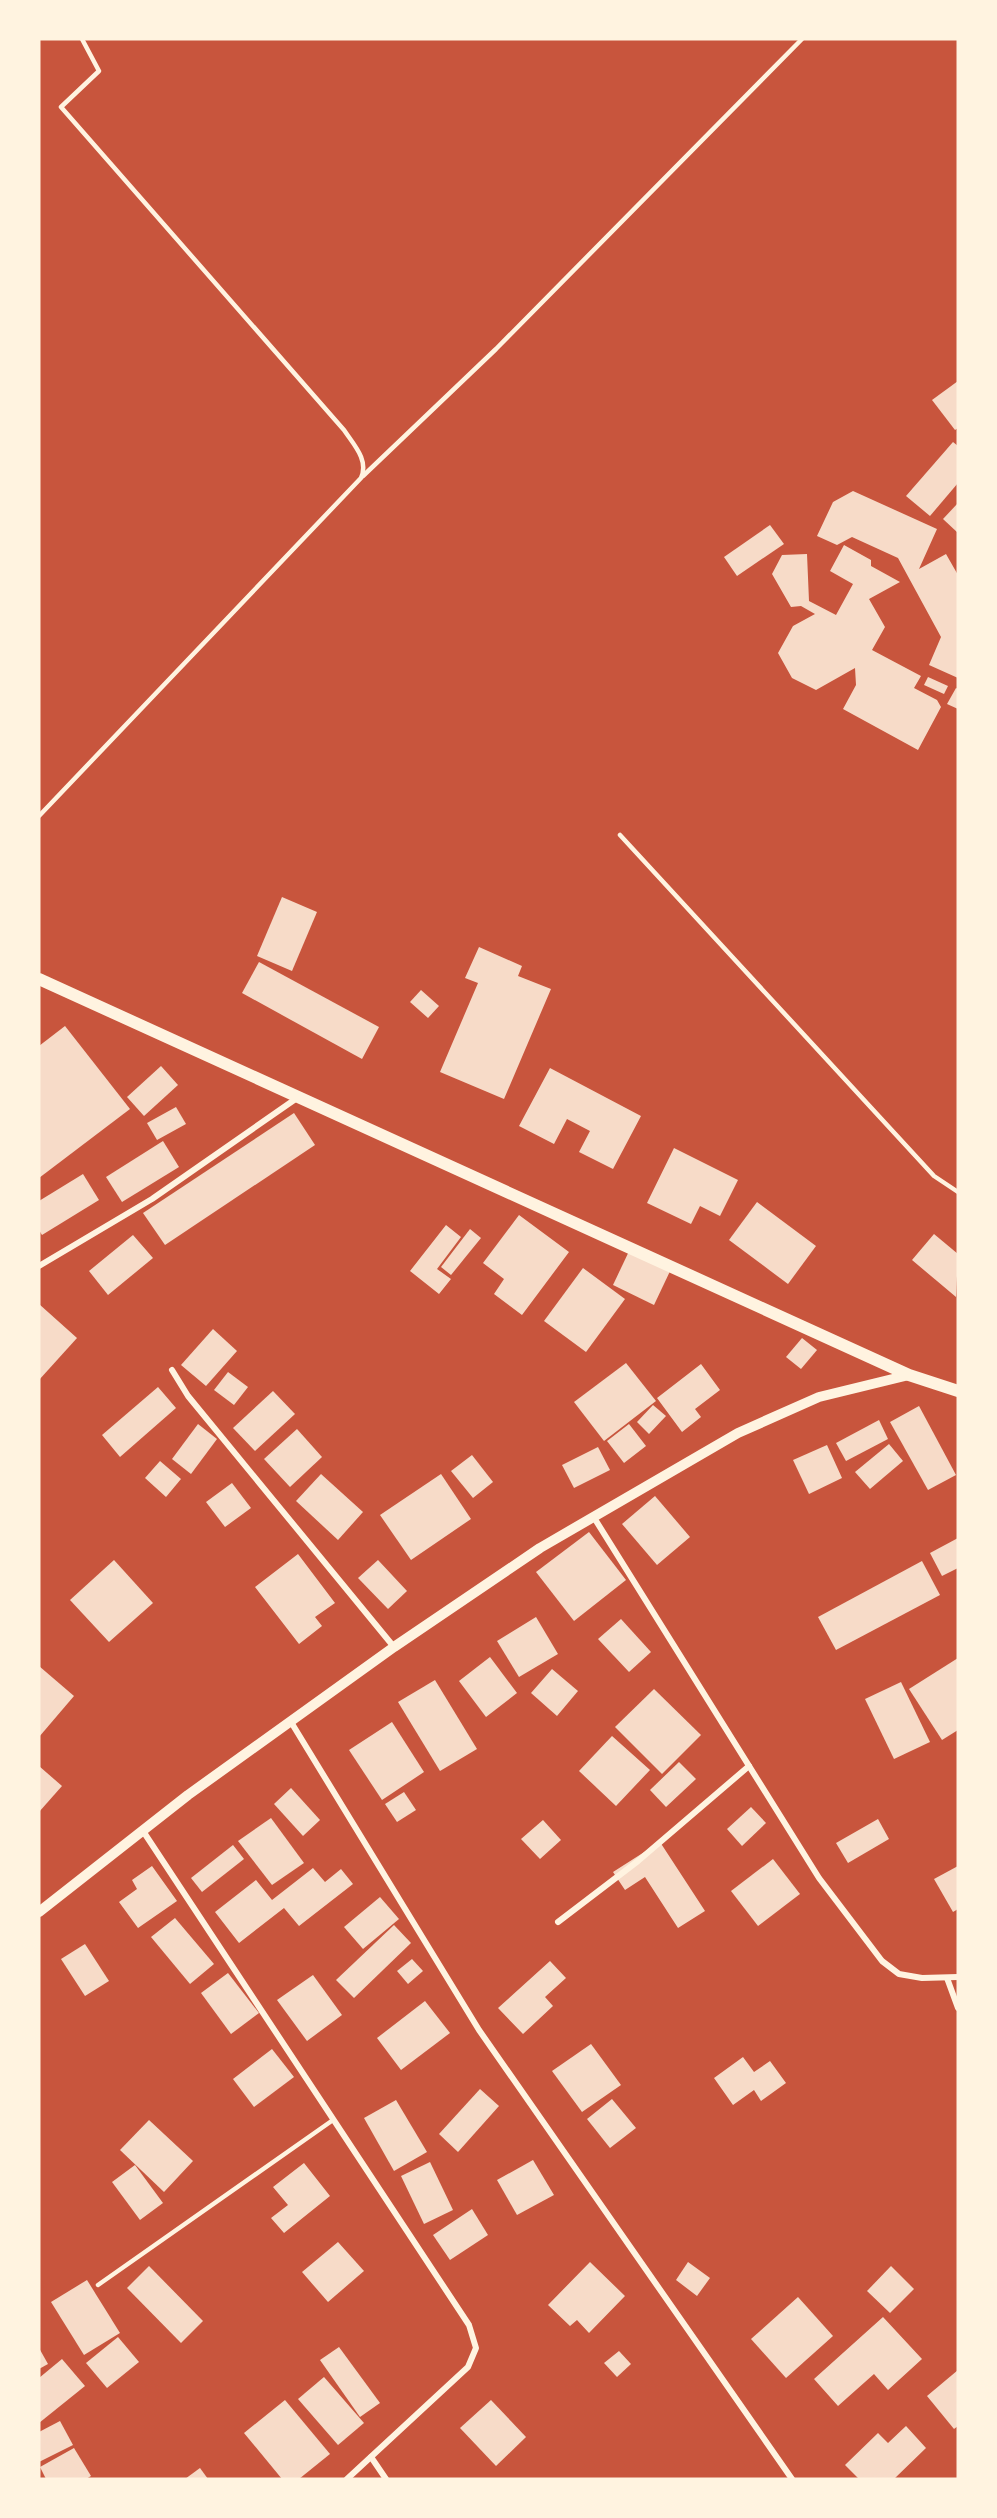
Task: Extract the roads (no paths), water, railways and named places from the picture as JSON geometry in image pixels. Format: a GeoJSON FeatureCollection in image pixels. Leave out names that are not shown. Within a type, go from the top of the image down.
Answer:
{"type":"FeatureCollection","features":[{"type":"Feature","properties":{"kind":"main road"},"geometry":{"type":"LineString","coordinates":[[39,979],[909,1375],[958,1391]]}},
{"type":"Feature","properties":{"kind":"street"},"geometry":{"type":"LineString","coordinates":[[39,1266],[152,1199],[298,1097]]}},
{"type":"Feature","properties":{"kind":"street"},"geometry":{"type":"LineString","coordinates":[[172,1370],[188,1396],[394,1647]]}},
{"type":"Feature","properties":{"kind":"street"},"geometry":{"type":"LineString","coordinates":[[39,1912],[188,1795],[394,1647],[540,1548],[748,1429],[819,1397],[909,1375]]}},
{"type":"Feature","properties":{"kind":"street"},"geometry":{"type":"LineString","coordinates":[[593,1516],[819,1878],[882,1961],[899,1974],[922,1978],[958,1977]]}},
{"type":"Feature","properties":{"kind":"street"},"geometry":{"type":"LineString","coordinates":[[291,1722],[479,2030],[792,2479]]}},
{"type":"Feature","properties":{"kind":"street"},"geometry":{"type":"LineString","coordinates":[[558,1922],[638,1861],[749,1766]]}},
{"type":"Feature","properties":{"kind":"street"},"geometry":{"type":"LineString","coordinates":[[143,1831],[469,2325],[476,2348],[468,2367],[347,2479]]}},
{"type":"Feature","properties":{"kind":"street"},"geometry":{"type":"LineString","coordinates":[[947,1978],[958,2008]]}},
{"type":"Feature","properties":{"kind":"street"},"geometry":{"type":"LineString","coordinates":[[371,2457],[386,2479]]}},
{"type":"Feature","properties":{"kind":"lane"},"geometry":{"type":"LineString","coordinates":[[82,39],[99,71],[61,107],[344,430],[363,458],[361,478]]}},
{"type":"Feature","properties":{"kind":"lane"},"geometry":{"type":"LineString","coordinates":[[39,816],[361,478],[496,349],[802,39]]}},
{"type":"Feature","properties":{"kind":"lane"},"geometry":{"type":"LineString","coordinates":[[620,835],[934,1176],[958,1192]]}},
{"type":"Feature","properties":{"kind":"lane"},"geometry":{"type":"LineString","coordinates":[[98,2285],[333,2120]]}}]}
